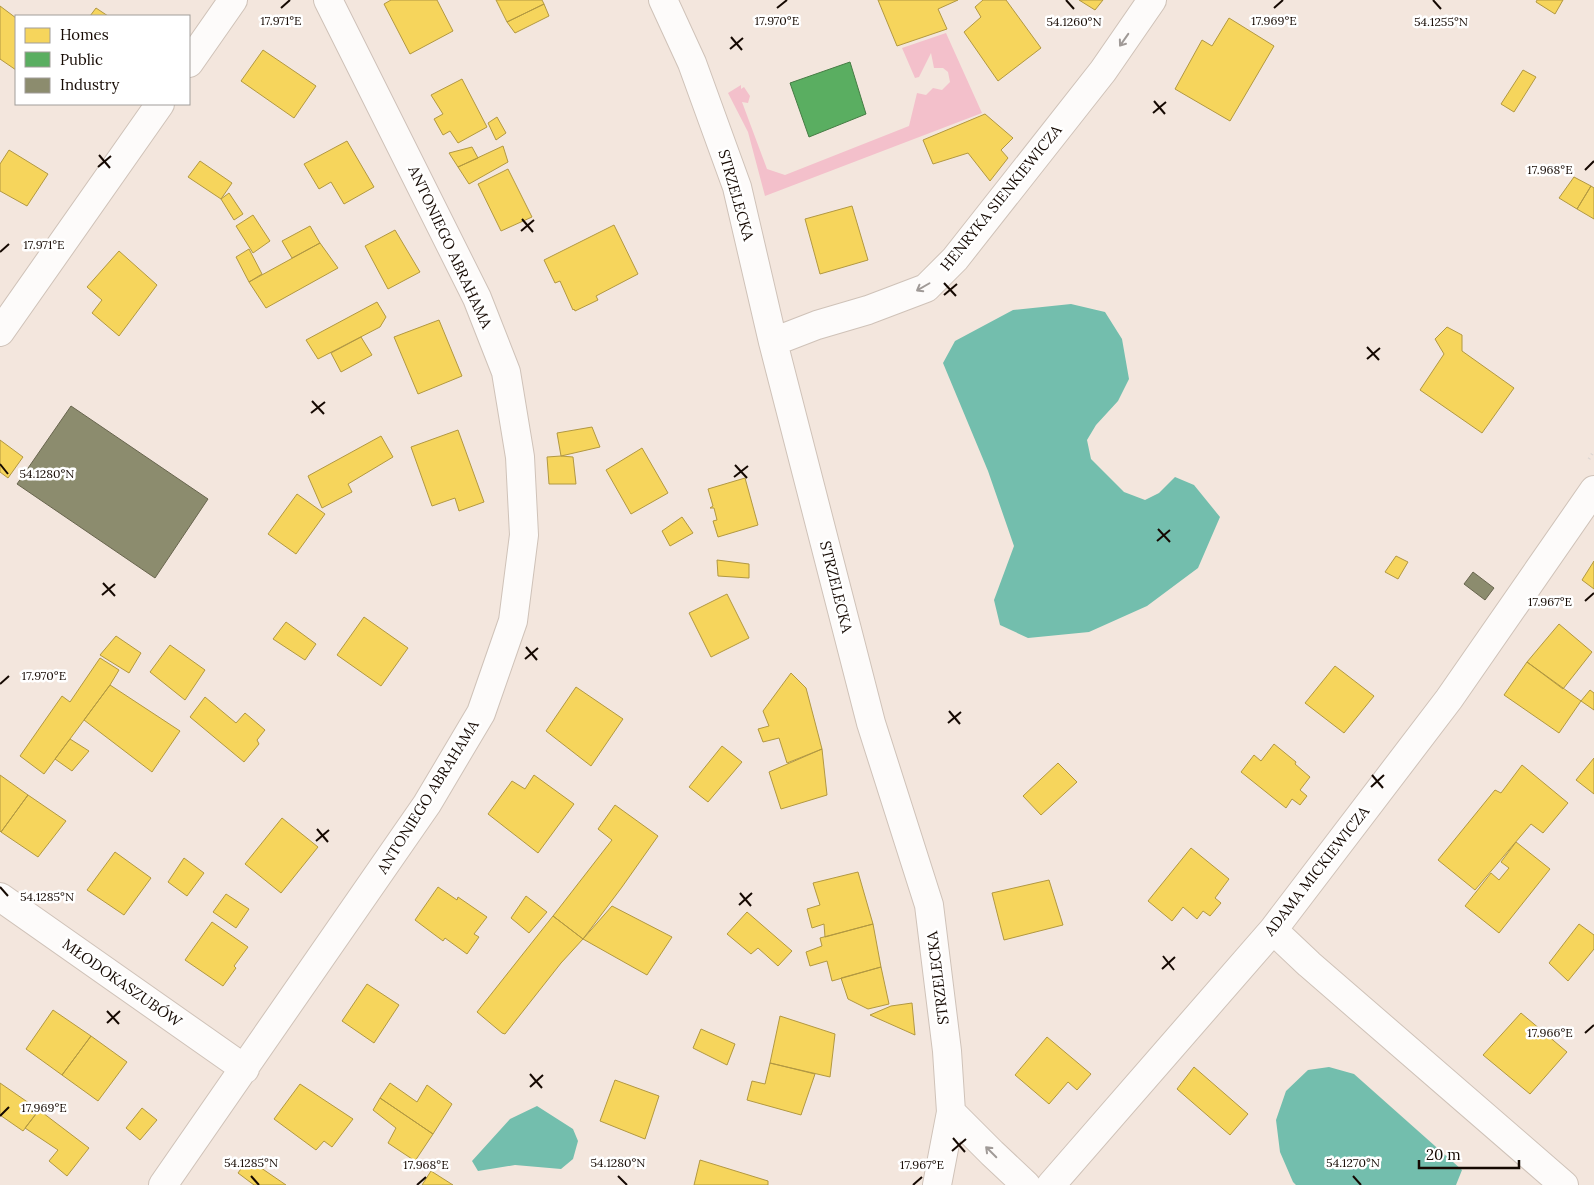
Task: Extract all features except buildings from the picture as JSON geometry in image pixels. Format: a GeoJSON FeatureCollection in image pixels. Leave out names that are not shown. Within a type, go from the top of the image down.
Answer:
{"type":"FeatureCollection","features":[{"type":"Feature","properties":{"kind":"street"},"geometry":{"type":"LineString","coordinates":[[190,62],[233,0]]}},
{"type":"Feature","properties":{"kind":"street","name":"ANTONIEGO ABRAHAMA"},"geometry":{"type":"LineString","coordinates":[[164,1185],[427,804],[481,713],[514,621],[524,535],[520,457],[506,372],[477,298],[328,0]]}},
{"type":"Feature","properties":{"kind":"street","name":"STRZELECKA"},"geometry":{"type":"LineString","coordinates":[[663,0],[692,63],[736,188],[773,342],[871,723],[929,905],[947,1051],[951,1112],[937,1185]]}},
{"type":"Feature","properties":{"kind":"street","name":"HENRYKA SIENKIEWICZA"},"geometry":{"type":"LineString","coordinates":[[773,342],[926,288],[961,251],[1102,71],[1152,0]]}},
{"type":"Feature","properties":{"kind":"street"},"geometry":{"type":"LineString","coordinates":[[0,332],[159,105]]}},
{"type":"Feature","properties":{"kind":"street","name":"ADAMA MICKIEWICZA"},"geometry":{"type":"LineString","coordinates":[[1050,1185],[1273,930],[1449,699],[1594,490]]}},
{"type":"Feature","properties":{"kind":"street","name":"MŁODOKASZUBÓW"},"geometry":{"type":"LineString","coordinates":[[0,898],[245,1070]]}},
{"type":"Feature","properties":{"kind":"street"},"geometry":{"type":"LineString","coordinates":[[1273,930],[1309,964],[1564,1185]]}},
{"type":"Feature","properties":{"kind":"street"},"geometry":{"type":"LineString","coordinates":[[951,1112],[1026,1185]]}},
{"type":"Feature","properties":{"kind":"path"},"geometry":{"type":"LineString","coordinates":[[1588,459],[1594,451]]}},
{"type":"Feature","properties":{"kind":"shaded area"},"geometry":{"type":"Polygon","coordinates":[[[946,33],[982,113],[765,196],[748,132],[728,93],[741,85],[741,89],[744,87],[750,96],[748,103],[742,102],[767,169],[785,175],[909,126],[917,93],[926,95],[933,88],[942,90],[950,82],[948,72],[943,68],[934,68],[931,53],[919,77],[915,78],[902,48],[946,33]]]}},
{"type":"Feature","properties":{"kind":"water"},"geometry":{"type":"Polygon","coordinates":[[[1071,304],[1105,312],[1122,339],[1129,379],[1118,401],[1096,425],[1087,440],[1091,459],[1124,492],[1145,500],[1159,493],[1175,477],[1194,485],[1220,517],[1198,568],[1147,606],[1089,632],[1028,638],[1000,625],[994,600],[1014,546],[988,471],[943,363],[955,341],[1013,310],[1071,304]]]}},
{"type":"Feature","properties":{"kind":"water"},"geometry":{"type":"Polygon","coordinates":[[[1329,1067],[1354,1074],[1462,1170],[1456,1185],[1296,1185],[1280,1152],[1276,1120],[1286,1091],[1308,1070],[1329,1067]]]}},
{"type":"Feature","properties":{"kind":"water"},"geometry":{"type":"Polygon","coordinates":[[[537,1106],[573,1129],[578,1141],[573,1159],[561,1169],[515,1165],[478,1171],[472,1161],[510,1119],[537,1106]]]}}]}
